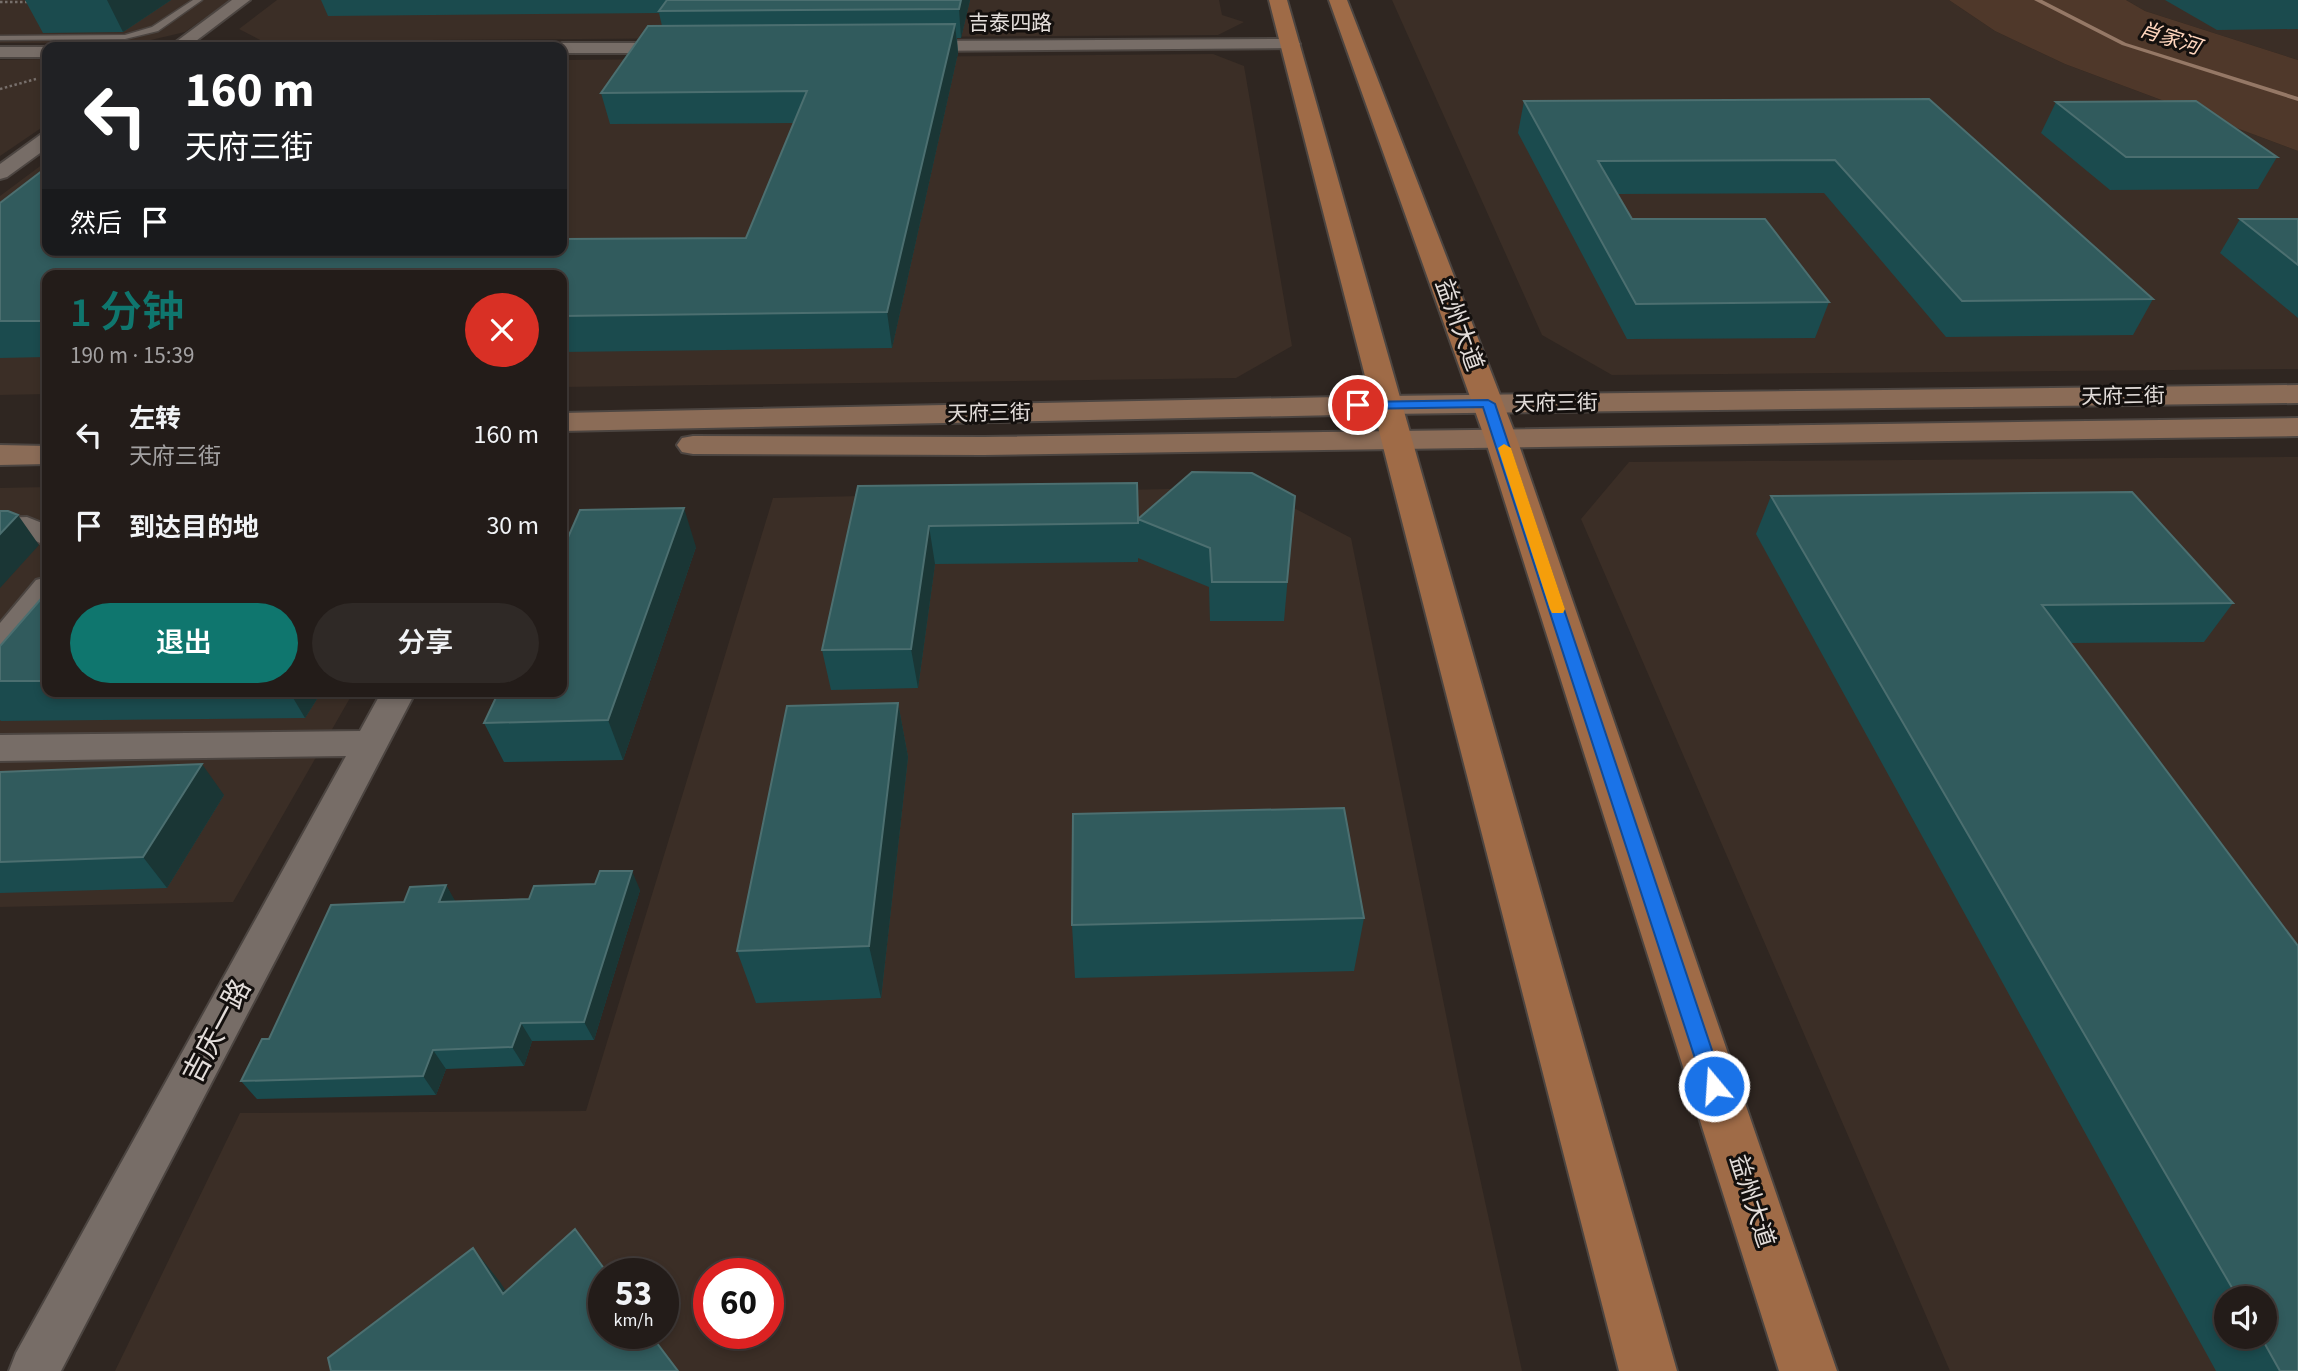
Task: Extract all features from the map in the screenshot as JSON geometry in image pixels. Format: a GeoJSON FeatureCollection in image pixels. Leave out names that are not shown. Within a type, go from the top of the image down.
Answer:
{"type":"FeatureCollection","features":[{"type":"Feature","properties":{"kind":"main road"},"geometry":{"type":"LineString","coordinates":[[1278,0],[1385,405],[1398,440],[1648,1371]]}},
{"type":"Feature","properties":{"kind":"main road","name":"益州大道"},"geometry":{"type":"LineString","coordinates":[[1338,0],[1501,439],[1808,1371]]}},
{"type":"Feature","properties":{"kind":"street"},"geometry":{"type":"LineString","coordinates":[[184,42],[242,0]]}},
{"type":"Feature","properties":{"kind":"street","name":"吉泰四路"},"geometry":{"type":"LineString","coordinates":[[892,47],[1291,44]]}},
{"type":"Feature","properties":{"kind":"street"},"geometry":{"type":"LineString","coordinates":[[567,48],[699,48]]}},
{"type":"Feature","properties":{"kind":"street"},"geometry":{"type":"LineString","coordinates":[[0,52],[42,51]]}},
{"type":"Feature","properties":{"kind":"street"},"geometry":{"type":"LineString","coordinates":[[0,173],[42,143]]}},
{"type":"Feature","properties":{"kind":"street","name":"天府三街"},"geometry":{"type":"LineString","coordinates":[[567,422],[1385,405],[2298,394]]}},
{"type":"Feature","properties":{"kind":"street","name":"天府三街"},"geometry":{"type":"LineString","coordinates":[[567,445],[984,446],[2298,427]]}},
{"type":"Feature","properties":{"kind":"street"},"geometry":{"type":"LineString","coordinates":[[0,432],[42,431]]}},
{"type":"Feature","properties":{"kind":"street"},"geometry":{"type":"LineString","coordinates":[[0,456],[42,454]]}},
{"type":"Feature","properties":{"kind":"street"},"geometry":{"type":"LineString","coordinates":[[0,527],[26,526],[42,534]]}},
{"type":"Feature","properties":{"kind":"street"},"geometry":{"type":"LineString","coordinates":[[0,644],[42,593]]}},
{"type":"Feature","properties":{"kind":"street","name":"吉庆一路"},"geometry":{"type":"LineString","coordinates":[[34,1371],[396,697]]}},
{"type":"Feature","properties":{"kind":"street"},"geometry":{"type":"LineString","coordinates":[[0,748],[372,743]]}},
{"type":"Feature","properties":{"kind":"lane"},"geometry":{"type":"LineString","coordinates":[[0,38],[125,37],[155,29],[198,0]]}},
{"type":"Feature","properties":{"kind":"path"},"geometry":{"type":"LineString","coordinates":[[0,2],[32,2]]}},
{"type":"Feature","properties":{"kind":"path"},"geometry":{"type":"LineString","coordinates":[[0,89],[42,78]]}},
{"type":"Feature","properties":{"kind":"shaded area"},"geometry":{"type":"Polygon","coordinates":[[[0,0],[230,0],[185,32],[142,42],[0,43],[0,0]]]}},
{"type":"Feature","properties":{"kind":"shaded area"},"geometry":{"type":"Polygon","coordinates":[[[277,0],[1219,0],[1222,15],[1244,22],[1218,35],[262,41],[239,29],[277,0]]]}},
{"type":"Feature","properties":{"kind":"shaded area"},"geometry":{"type":"Polygon","coordinates":[[[1392,0],[1949,0],[1995,31],[2065,64],[2298,151],[2298,369],[1612,375],[1542,335],[1392,0]]]}},
{"type":"Feature","properties":{"kind":"shaded area"},"geometry":{"type":"Polygon","coordinates":[[[1949,0],[2126,0],[2145,11],[2298,60],[2298,151],[2065,64],[1995,31],[1949,0]]]}},
{"type":"Feature","properties":{"kind":"shaded area"},"geometry":{"type":"Polygon","coordinates":[[[2126,0],[2298,0],[2298,60],[2145,11],[2126,0]]]}},
{"type":"Feature","properties":{"kind":"shaded area"},"geometry":{"type":"Polygon","coordinates":[[[1213,54],[1244,66],[1292,346],[1236,378],[567,387],[567,270],[42,270],[42,394],[0,395],[0,196],[42,165],[42,256],[567,256],[567,60],[1213,54]]]}},
{"type":"Feature","properties":{"kind":"shaded area"},"geometry":{"type":"Polygon","coordinates":[[[42,59],[42,127],[0,156],[0,60],[42,59]]]}},
{"type":"Feature","properties":{"kind":"shaded area"},"geometry":{"type":"Polygon","coordinates":[[[2298,457],[2298,1371],[1950,1371],[1581,519],[1629,462],[2298,457]]]}},
{"type":"Feature","properties":{"kind":"shaded area"},"geometry":{"type":"Polygon","coordinates":[[[42,487],[42,697],[351,697],[233,902],[0,907],[0,488],[42,487]]]}},
{"type":"Feature","properties":{"kind":"shaded area"},"geometry":{"type":"Polygon","coordinates":[[[1254,487],[1351,538],[1464,1105],[1522,1371],[115,1371],[240,1113],[586,1111],[773,498],[1254,487]]]}},
{"type":"Feature","properties":{"kind":"building"},"geometry":{"type":"Polygon","coordinates":[[[667,0],[961,0],[959,9],[659,11],[667,0]]]}},
{"type":"Feature","properties":{"kind":"building"},"geometry":{"type":"Polygon","coordinates":[[[955,24],[887,312],[567,316],[567,270],[42,270],[42,321],[0,321],[0,203],[42,171],[42,256],[567,256],[567,239],[746,238],[807,91],[601,93],[648,26],[955,24]]]}},
{"type":"Feature","properties":{"kind":"building"},"geometry":{"type":"Polygon","coordinates":[[[1929,99],[2153,299],[1962,301],[1835,160],[1598,161],[1632,219],[1765,219],[1829,302],[1636,304],[1524,101],[1929,99]]]}},
{"type":"Feature","properties":{"kind":"building"},"geometry":{"type":"Polygon","coordinates":[[[2196,101],[2277,157],[2126,157],[2056,102],[2196,101]]]}},
{"type":"Feature","properties":{"kind":"building"},"geometry":{"type":"Polygon","coordinates":[[[2240,219],[2298,219],[2298,265],[2240,219]]]}},
{"type":"Feature","properties":{"kind":"building"},"geometry":{"type":"Polygon","coordinates":[[[1192,472],[1252,473],[1295,496],[1287,582],[1212,582],[1210,548],[1138,519],[1192,472]]]}},
{"type":"Feature","properties":{"kind":"building"},"geometry":{"type":"Polygon","coordinates":[[[1137,483],[1138,523],[929,526],[911,649],[822,650],[858,486],[1137,483]]]}},
{"type":"Feature","properties":{"kind":"building"},"geometry":{"type":"Polygon","coordinates":[[[2132,492],[2233,603],[2042,605],[2298,946],[2298,1371],[2280,1371],[2268,1349],[2277,1349],[2277,1286],[2231,1286],[1771,496],[2132,492]]]}},
{"type":"Feature","properties":{"kind":"building"},"geometry":{"type":"Polygon","coordinates":[[[684,508],[608,720],[484,723],[496,697],[567,697],[567,540],[580,510],[684,508]]]}},
{"type":"Feature","properties":{"kind":"building"},"geometry":{"type":"Polygon","coordinates":[[[0,511],[18,515],[0,534],[0,511]]]}},
{"type":"Feature","properties":{"kind":"building"},"geometry":{"type":"Polygon","coordinates":[[[42,598],[42,681],[0,681],[0,646],[42,598]]]}},
{"type":"Feature","properties":{"kind":"building"},"geometry":{"type":"Polygon","coordinates":[[[898,703],[869,946],[737,951],[787,706],[898,703]]]}},
{"type":"Feature","properties":{"kind":"building"},"geometry":{"type":"Polygon","coordinates":[[[202,764],[143,857],[0,862],[0,772],[202,764]]]}},
{"type":"Feature","properties":{"kind":"building"},"geometry":{"type":"Polygon","coordinates":[[[1344,808],[1364,918],[1072,925],[1073,814],[1344,808]]]}},
{"type":"Feature","properties":{"kind":"building"},"geometry":{"type":"Polygon","coordinates":[[[600,871],[632,871],[584,1022],[521,1023],[512,1047],[433,1050],[423,1076],[241,1081],[262,1039],[269,1039],[331,905],[404,902],[410,887],[446,885],[439,902],[529,899],[534,886],[595,884],[600,871]]]}},
{"type":"Feature","properties":{"kind":"building"},"geometry":{"type":"Polygon","coordinates":[[[575,1229],[596,1258],[588,1258],[588,1349],[661,1349],[678,1371],[331,1371],[328,1358],[473,1248],[503,1294],[575,1229]]]}},
{"type":"Feature","properties":{"kind":"waterway","name":"肖家河"},"geometry":{"type":"LineString","coordinates":[[2037,0],[2124,44],[2298,99]]}},
{"type":"Feature","properties":{"kind":"slow traffic"},"geometry":{"type":"LineString","coordinates":[[1504,448],[1557,609]]}},
{"type":"Feature","properties":{"kind":"route"},"geometry":{"type":"LineString","coordinates":[[1358,405],[1488,404],[1714,1086]]}}]}
